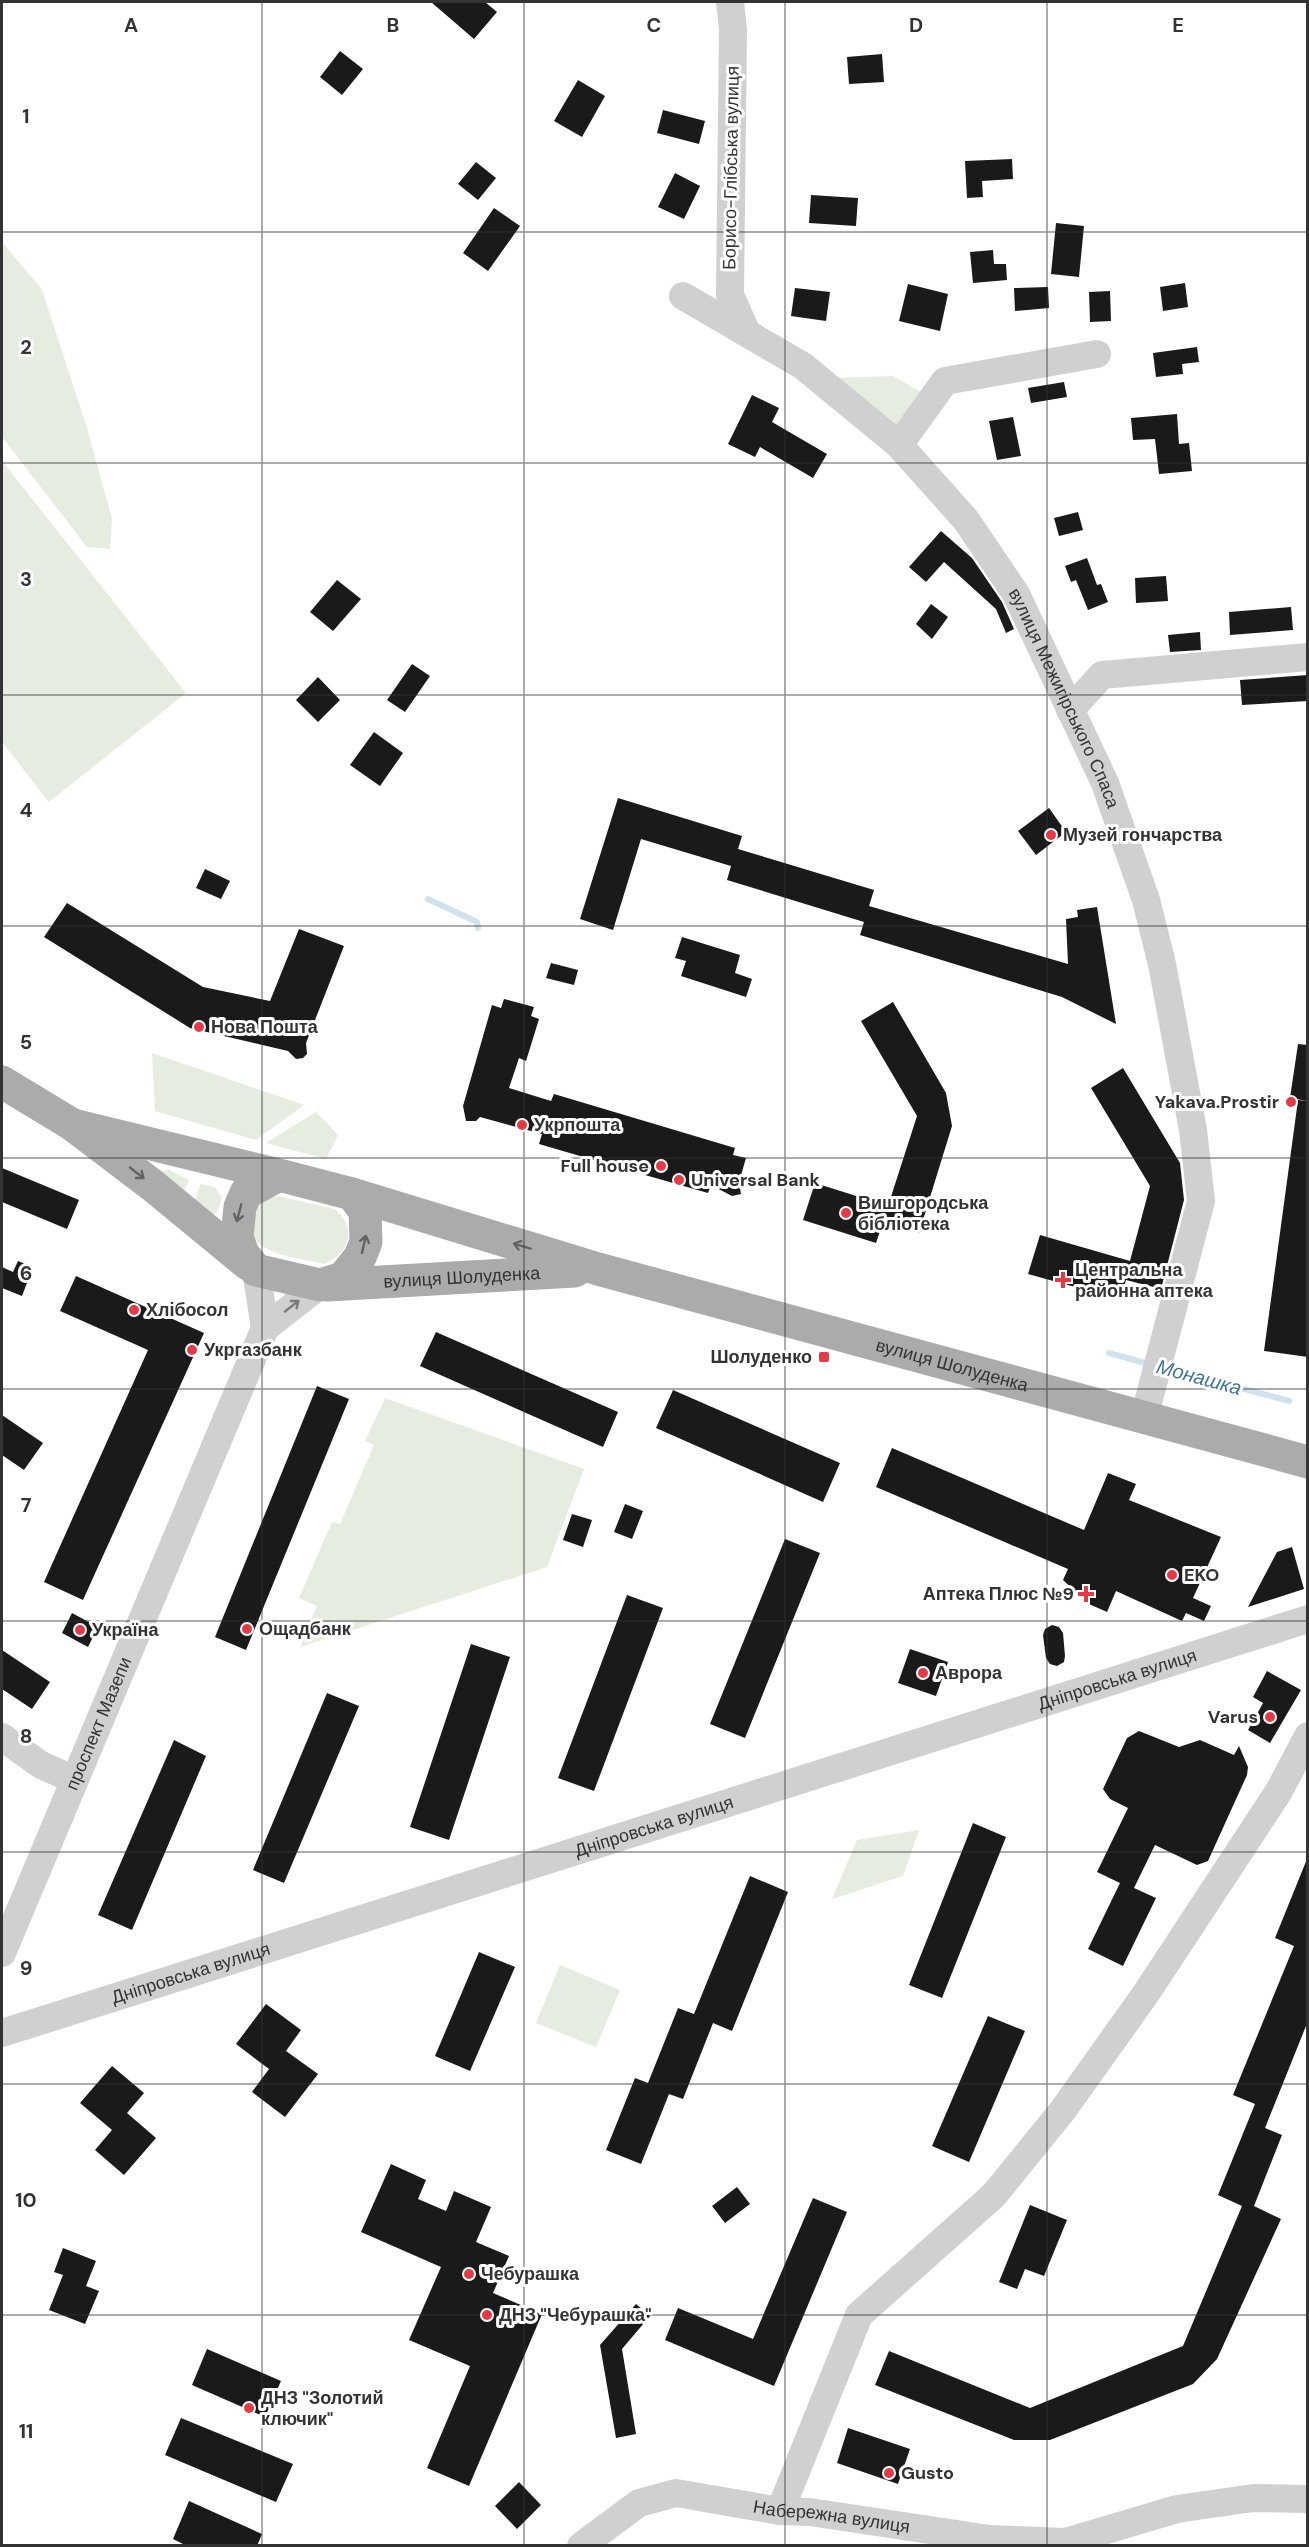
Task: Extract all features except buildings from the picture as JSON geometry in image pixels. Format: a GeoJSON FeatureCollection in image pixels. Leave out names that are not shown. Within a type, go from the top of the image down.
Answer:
{"type":"FeatureCollection","features":[{"type":"Feature","properties":{"kind":"main road"},"geometry":{"type":"LineString","coordinates":[[2,1082],[73,1125],[152,1185],[254,1269],[322,1285],[343,1278],[352,1270],[366,1242],[365,1211],[352,1194],[73,1125]]}},
{"type":"Feature","properties":{"kind":"main road"},"geometry":{"type":"LineString","coordinates":[[254,1269],[243,1254],[237,1237],[240,1207],[246,1193],[279,1175]]}},
{"type":"Feature","properties":{"kind":"main road","name":"вулиця Шолуденка"},"geometry":{"type":"LineString","coordinates":[[352,1194],[598,1269],[1308,1462]]}},
{"type":"Feature","properties":{"kind":"main road","name":"вулиця Шолуденка"},"geometry":{"type":"LineString","coordinates":[[322,1285],[598,1269]]}},
{"type":"Feature","properties":{"kind":"street","name":"Борисо-Глібська вулиця"},"geometry":{"type":"LineString","coordinates":[[730,2],[733,28],[730,295],[746,331]]}},
{"type":"Feature","properties":{"kind":"street","name":"вулиця Межигірського Спаса"},"geometry":{"type":"LineString","coordinates":[[683,296],[803,366],[899,445],[966,520],[1016,594],[1105,783],[1146,900],[1162,964],[1193,1130],[1201,1202],[1144,1418]]}},
{"type":"Feature","properties":{"kind":"street"},"geometry":{"type":"LineString","coordinates":[[899,445],[945,381],[1097,354]]}},
{"type":"Feature","properties":{"kind":"street"},"geometry":{"type":"LineString","coordinates":[[1070,710],[1102,675],[1308,657]]}},
{"type":"Feature","properties":{"kind":"street"},"geometry":{"type":"LineString","coordinates":[[254,1269],[265,1328]]}},
{"type":"Feature","properties":{"kind":"street","name":"проспект Мазепи"},"geometry":{"type":"LineString","coordinates":[[2,1953],[73,1779],[265,1328],[322,1285]]}},
{"type":"Feature","properties":{"kind":"street","name":"Дніпровська вулиця"},"geometry":{"type":"LineString","coordinates":[[2,2033],[1308,1619]]}},
{"type":"Feature","properties":{"kind":"street"},"geometry":{"type":"LineString","coordinates":[[780,2511],[859,2314],[994,2195],[1063,2110],[1147,1992],[1279,1791],[1308,1736]]}},
{"type":"Feature","properties":{"kind":"street"},"geometry":{"type":"LineString","coordinates":[[2,1737],[41,1765],[73,1779]]}},
{"type":"Feature","properties":{"kind":"street","name":"Набережна вулиця"},"geometry":{"type":"LineString","coordinates":[[581,2546],[639,2503],[676,2493],[780,2511],[810,2512],[990,2539],[1066,2542],[1177,2509],[1253,2498],[1308,2499]]}},
{"type":"Feature","properties":{"kind":"shaded area"},"geometry":{"type":"Polygon","coordinates":[[[2,242],[42,290],[87,428],[112,519],[110,549],[87,547],[2,437],[2,242]]]}},
{"type":"Feature","properties":{"kind":"shaded area"},"geometry":{"type":"Polygon","coordinates":[[[893,376],[925,394],[902,430],[832,378],[893,376]]]}},
{"type":"Feature","properties":{"kind":"shaded area"},"geometry":{"type":"Polygon","coordinates":[[[2,461],[186,693],[49,802],[2,742],[2,461]]]}},
{"type":"Feature","properties":{"kind":"shaded area"},"geometry":{"type":"Polygon","coordinates":[[[152,1053],[304,1105],[256,1140],[155,1111],[152,1053]]]}},
{"type":"Feature","properties":{"kind":"shaded area"},"geometry":{"type":"Polygon","coordinates":[[[316,1112],[338,1135],[326,1159],[266,1143],[316,1112]]]}},
{"type":"Feature","properties":{"kind":"shaded area"},"geometry":{"type":"Polygon","coordinates":[[[169,1170],[189,1180],[181,1197],[160,1176],[162,1171],[169,1170]]]}},
{"type":"Feature","properties":{"kind":"shaded area"},"geometry":{"type":"Polygon","coordinates":[[[201,1184],[215,1187],[222,1198],[218,1211],[212,1216],[193,1205],[201,1184]]]}},
{"type":"Feature","properties":{"kind":"shaded area"},"geometry":{"type":"Polygon","coordinates":[[[278,1196],[334,1209],[342,1216],[348,1232],[348,1240],[340,1254],[324,1264],[276,1253],[259,1244],[253,1237],[256,1207],[278,1196]]]}},
{"type":"Feature","properties":{"kind":"shaded area"},"geometry":{"type":"Polygon","coordinates":[[[385,1398],[584,1469],[547,1567],[300,1647],[317,1606],[299,1598],[332,1522],[340,1524],[374,1445],[365,1441],[385,1398]]]}},
{"type":"Feature","properties":{"kind":"shaded area"},"geometry":{"type":"Polygon","coordinates":[[[919,1830],[903,1876],[832,1899],[857,1840],[919,1830]]]}},
{"type":"Feature","properties":{"kind":"shaded area"},"geometry":{"type":"Polygon","coordinates":[[[560,1965],[620,1990],[596,2047],[536,2023],[560,1965]]]}},
{"type":"Feature","properties":{"kind":"waterway"},"geometry":{"type":"LineString","coordinates":[[428,899],[477,922],[478,928]]}},
{"type":"Feature","properties":{"kind":"waterway","name":"Монашка"},"geometry":{"type":"LineString","coordinates":[[1109,1353],[1149,1364]]}},
{"type":"Feature","properties":{"kind":"waterway","name":"Монашка"},"geometry":{"type":"LineString","coordinates":[[1165,1368],[1289,1401]]}},
{"type":"Feature","properties":{"kind":"place","name":"Музей гончарства"},"geometry":{"type":"Point","coordinates":[1051,835]}},
{"type":"Feature","properties":{"kind":"place","name":"Нова Пошта"},"geometry":{"type":"Point","coordinates":[199,1027]}},
{"type":"Feature","properties":{"kind":"place","name":"Yakava.Prostir"},"geometry":{"type":"Point","coordinates":[1291,1102]}},
{"type":"Feature","properties":{"kind":"place","name":"Укрпошта"},"geometry":{"type":"Point","coordinates":[522,1125]}},
{"type":"Feature","properties":{"kind":"place","name":"Full house"},"geometry":{"type":"Point","coordinates":[661,1166]}},
{"type":"Feature","properties":{"kind":"place","name":"Universal Bank"},"geometry":{"type":"Point","coordinates":[679,1180]}},
{"type":"Feature","properties":{"kind":"place","name":"Вишгородська бібліотека"},"geometry":{"type":"Point","coordinates":[846,1213]}},
{"type":"Feature","properties":{"kind":"place","name":"Центральна районна аптека"},"geometry":{"type":"Point","coordinates":[1063,1280]}},
{"type":"Feature","properties":{"kind":"place","name":"Хлібосол"},"geometry":{"type":"Point","coordinates":[134,1310]}},
{"type":"Feature","properties":{"kind":"place","name":"Укргазбанк"},"geometry":{"type":"Point","coordinates":[192,1350]}},
{"type":"Feature","properties":{"kind":"place","name":"Шолуденко"},"geometry":{"type":"Point","coordinates":[824,1357]}},
{"type":"Feature","properties":{"kind":"place","name":"EKO"},"geometry":{"type":"Point","coordinates":[1172,1575]}},
{"type":"Feature","properties":{"kind":"place","name":"Аптека Плюс №9"},"geometry":{"type":"Point","coordinates":[1086,1594]}},
{"type":"Feature","properties":{"kind":"place","name":"Ощадбанк"},"geometry":{"type":"Point","coordinates":[247,1629]}},
{"type":"Feature","properties":{"kind":"place","name":"Україна"},"geometry":{"type":"Point","coordinates":[80,1630]}},
{"type":"Feature","properties":{"kind":"place","name":"Аврора"},"geometry":{"type":"Point","coordinates":[923,1673]}},
{"type":"Feature","properties":{"kind":"place","name":"Varus"},"geometry":{"type":"Point","coordinates":[1270,1717]}},
{"type":"Feature","properties":{"kind":"place","name":"Чебурашка"},"geometry":{"type":"Point","coordinates":[469,2274]}},
{"type":"Feature","properties":{"kind":"place","name":"ДНЗ \"Чебурашка\""},"geometry":{"type":"Point","coordinates":[487,2315]}},
{"type":"Feature","properties":{"kind":"place","name":"ДНЗ \"Золотий ключик\""},"geometry":{"type":"Point","coordinates":[249,2408]}},
{"type":"Feature","properties":{"kind":"place","name":"Gusto"},"geometry":{"type":"Point","coordinates":[889,2473]}}]}
